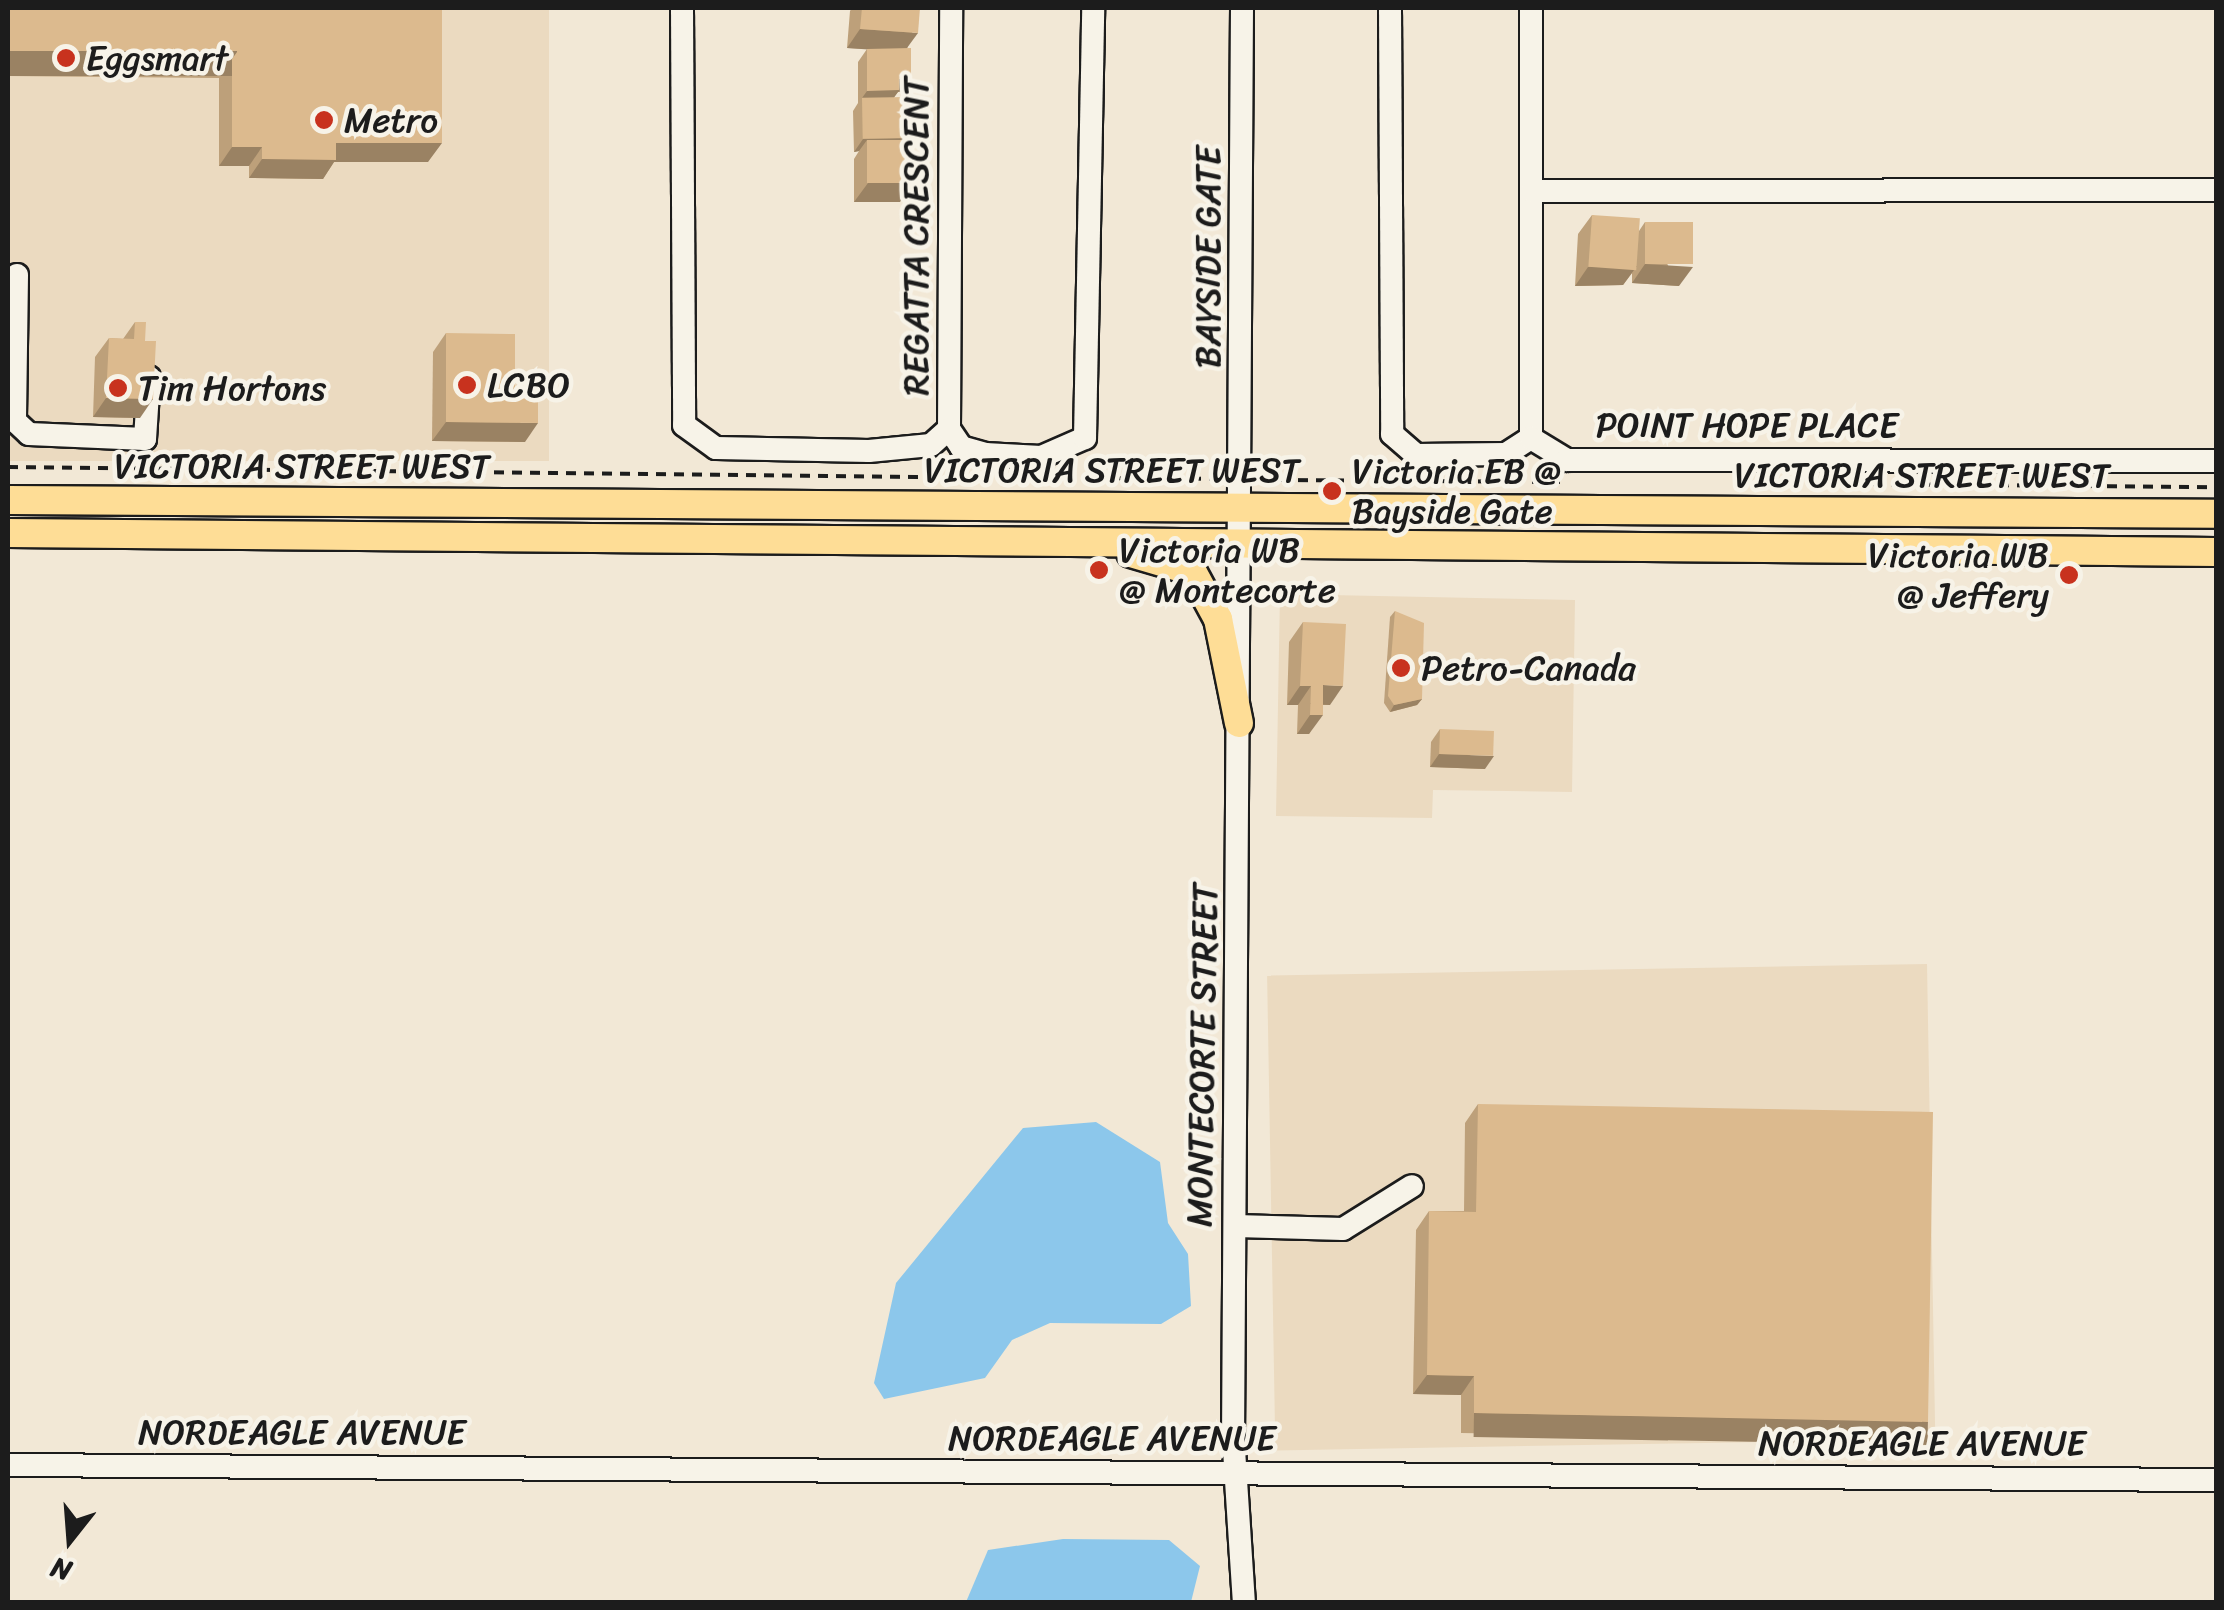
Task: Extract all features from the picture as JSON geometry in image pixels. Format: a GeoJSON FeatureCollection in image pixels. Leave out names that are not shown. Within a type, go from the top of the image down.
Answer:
{"type":"FeatureCollection","features":[{"type":"Feature","properties":{"kind":"main road","name":"VICTORIA STREET WEST"},"geometry":{"type":"LineString","coordinates":[[8,500],[2216,514]]}},
{"type":"Feature","properties":{"kind":"main road","name":"VICTORIA STREET WEST"},"geometry":{"type":"LineString","coordinates":[[8,533],[1031,539],[2209,554]]}},
{"type":"Feature","properties":{"kind":"main road"},"geometry":{"type":"LineString","coordinates":[[1031,539],[1157,556],[1192,571],[1218,618],[1239,723]]}},
{"type":"Feature","properties":{"kind":"street","name":"REGATTA CRESCENT"},"geometry":{"type":"LineString","coordinates":[[682,8],[684,425],[716,448],[869,450],[931,445],[949,428],[951,8]]}},
{"type":"Feature","properties":{"kind":"street"},"geometry":{"type":"LineString","coordinates":[[949,428],[961,447],[985,454],[1041,457],[1085,438],[1094,8]]}},
{"type":"Feature","properties":{"kind":"street","name":"BAYSIDE GATE"},"geometry":{"type":"LineString","coordinates":[[1242,8],[1242,507]]}},
{"type":"Feature","properties":{"kind":"street"},"geometry":{"type":"LineString","coordinates":[[1390,8],[1392,434],[1416,455],[1506,454],[1531,438],[1531,8]]}},
{"type":"Feature","properties":{"kind":"street"},"geometry":{"type":"LineString","coordinates":[[1532,191],[2216,190]]}},
{"type":"Feature","properties":{"kind":"street"},"geometry":{"type":"LineString","coordinates":[[17,275],[15,421],[28,434],[145,439],[148,354]]}},
{"type":"Feature","properties":{"kind":"street","name":"POINT HOPE PLACE"},"geometry":{"type":"LineString","coordinates":[[1531,438],[1567,460],[2216,461]]}},
{"type":"Feature","properties":{"kind":"street","name":"MONTECORTE STREET"},"geometry":{"type":"LineString","coordinates":[[1242,507],[1234,1434],[1242,1474],[1244,1602]]}},
{"type":"Feature","properties":{"kind":"street"},"geometry":{"type":"LineString","coordinates":[[1236,1226],[1343,1229],[1412,1186]]}},
{"type":"Feature","properties":{"kind":"street","name":"NORDEAGLE AVENUE"},"geometry":{"type":"LineString","coordinates":[[8,1466],[2216,1480]]}},
{"type":"Feature","properties":{"kind":"path"},"geometry":{"type":"LineString","coordinates":[[8,466],[1011,478]]}},
{"type":"Feature","properties":{"kind":"path"},"geometry":{"type":"LineString","coordinates":[[1029,478],[1212,478]]}},
{"type":"Feature","properties":{"kind":"shaded area"},"geometry":{"type":"Polygon","coordinates":[[[8,8],[549,8],[549,461],[8,461],[8,8]]]}},
{"type":"Feature","properties":{"kind":"shaded area"},"geometry":{"type":"Polygon","coordinates":[[[1280,594],[1575,600],[1572,792],[1433,790],[1432,818],[1276,816],[1280,594]]]}},
{"type":"Feature","properties":{"kind":"shaded area"},"geometry":{"type":"Polygon","coordinates":[[[1927,964],[1935,1439],[1275,1450],[1267,976],[1927,964]]]}},
{"type":"Feature","properties":{"kind":"water"},"geometry":{"type":"Polygon","coordinates":[[[1096,1122],[1160,1162],[1168,1223],[1188,1254],[1191,1306],[1161,1324],[1050,1323],[1012,1340],[985,1378],[884,1399],[874,1383],[896,1283],[1023,1128],[1096,1122]]]}},
{"type":"Feature","properties":{"kind":"water"},"geometry":{"type":"Polygon","coordinates":[[[1063,1539],[1169,1540],[1200,1566],[1191,1602],[966,1602],[988,1550],[1063,1539]]]}},
{"type":"Feature","properties":{"kind":"building"},"geometry":{"type":"Polygon","coordinates":[[[8,8],[237,8],[237,51],[8,51],[8,8]]]}},
{"type":"Feature","properties":{"kind":"building","name":"Metro"},"geometry":{"type":"Polygon","coordinates":[[[237,8],[442,8],[442,143],[336,143],[336,160],[262,159],[262,147],[232,147],[232,59],[237,52],[237,8]]]}},
{"type":"Feature","properties":{"kind":"building"},"geometry":{"type":"Polygon","coordinates":[[[862,8],[920,8],[918,33],[860,29],[862,8]]]}},
{"type":"Feature","properties":{"kind":"building"},"geometry":{"type":"Polygon","coordinates":[[[911,48],[911,79],[899,79],[899,90],[867,91],[867,49],[911,48]]]}},
{"type":"Feature","properties":{"kind":"building"},"geometry":{"type":"Polygon","coordinates":[[[907,97],[908,138],[863,139],[862,98],[907,97]]]}},
{"type":"Feature","properties":{"kind":"building"},"geometry":{"type":"Polygon","coordinates":[[[867,140],[913,140],[913,183],[867,183],[867,140]]]}},
{"type":"Feature","properties":{"kind":"building"},"geometry":{"type":"Polygon","coordinates":[[[1592,215],[1640,218],[1636,270],[1588,267],[1592,215]]]}},
{"type":"Feature","properties":{"kind":"building"},"geometry":{"type":"Polygon","coordinates":[[[1645,222],[1693,222],[1693,264],[1645,264],[1645,222]]]}},
{"type":"Feature","properties":{"kind":"building"},"geometry":{"type":"Polygon","coordinates":[[[135,322],[146,322],[145,341],[156,341],[153,399],[106,398],[109,338],[134,339],[135,322]]]}},
{"type":"Feature","properties":{"kind":"building"},"geometry":{"type":"Polygon","coordinates":[[[446,333],[515,334],[515,399],[538,398],[538,423],[446,422],[446,333]]]}},
{"type":"Feature","properties":{"kind":"building"},"geometry":{"type":"Polygon","coordinates":[[[1395,611],[1424,623],[1422,699],[1394,705],[1388,696],[1395,611]]]}},
{"type":"Feature","properties":{"kind":"building"},"geometry":{"type":"Polygon","coordinates":[[[1303,622],[1346,624],[1343,686],[1323,685],[1323,715],[1310,715],[1311,686],[1300,686],[1303,622]]]}},
{"type":"Feature","properties":{"kind":"building"},"geometry":{"type":"Polygon","coordinates":[[[1440,729],[1494,731],[1493,756],[1439,754],[1440,729]]]}},
{"type":"Feature","properties":{"kind":"building"},"geometry":{"type":"Polygon","coordinates":[[[1478,1104],[1933,1112],[1928,1422],[1474,1413],[1474,1376],[1427,1375],[1429,1211],[1476,1212],[1478,1104]]]}},
{"type":"Feature","properties":{"kind":"place","name":"Eggsmart"},"geometry":{"type":"Point","coordinates":[66,58]}},
{"type":"Feature","properties":{"kind":"place","name":"Metro"},"geometry":{"type":"Point","coordinates":[324,120]}},
{"type":"Feature","properties":{"kind":"place","name":"LCBO"},"geometry":{"type":"Point","coordinates":[467,385]}},
{"type":"Feature","properties":{"kind":"place","name":"Tim Hortons"},"geometry":{"type":"Point","coordinates":[118,388]}},
{"type":"Feature","properties":{"kind":"place","name":"Victoria EB @ Bayside Gate"},"geometry":{"type":"Point","coordinates":[1332,491]}},
{"type":"Feature","properties":{"kind":"place","name":"Victoria WB @ Montecorte"},"geometry":{"type":"Point","coordinates":[1099,570]}},
{"type":"Feature","properties":{"kind":"place","name":"Victoria WB @ Jeffery"},"geometry":{"type":"Point","coordinates":[2069,575]}},
{"type":"Feature","properties":{"kind":"place","name":"Petro-Canada"},"geometry":{"type":"Point","coordinates":[1401,668]}}]}
